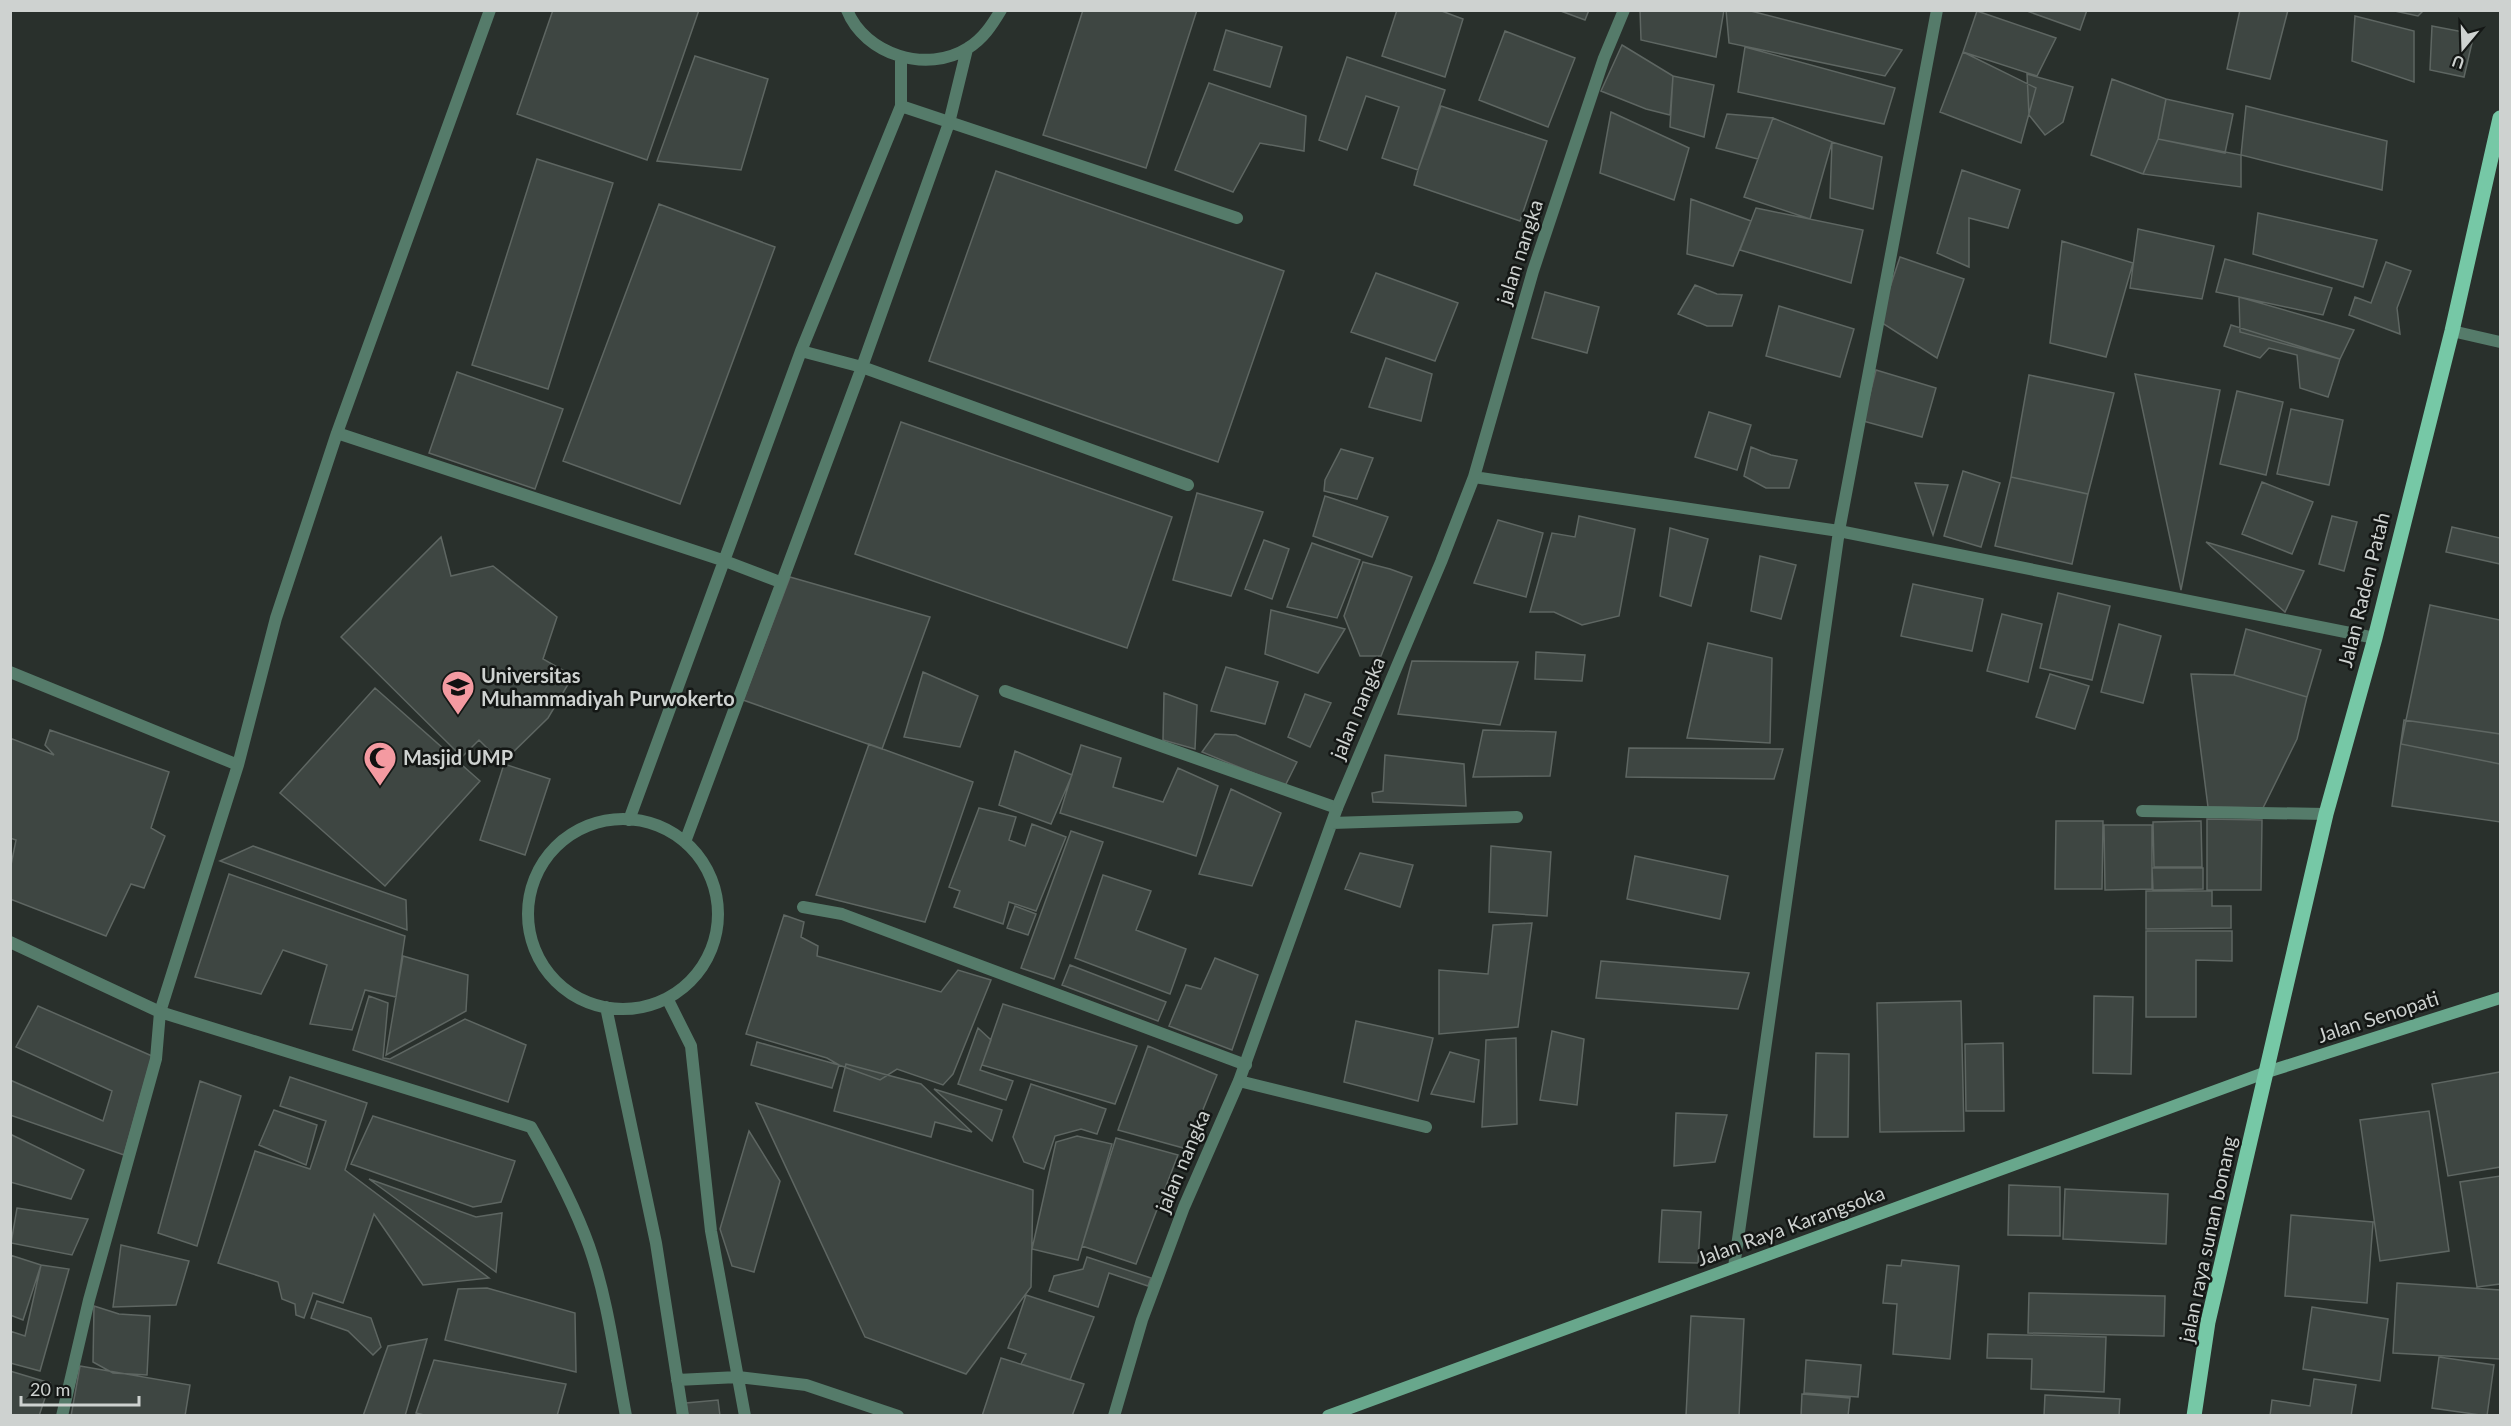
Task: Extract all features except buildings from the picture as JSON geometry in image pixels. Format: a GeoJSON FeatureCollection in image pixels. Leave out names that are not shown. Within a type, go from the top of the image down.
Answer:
{"type":"FeatureCollection","features":[{"type":"Feature","properties":{"kind":"main road","name":"Jalan Raden Patah"},"geometry":{"type":"LineString","coordinates":[[2267,1072],[2326,814],[2374,638],[2452,331],[2500,118]]}},
{"type":"Feature","properties":{"kind":"main road","name":"Jalan Senopati"},"geometry":{"type":"LineString","coordinates":[[2267,1072],[2500,998]]}},
{"type":"Feature","properties":{"kind":"main road","name":"Jalan Raya Karangsoka"},"geometry":{"type":"LineString","coordinates":[[1328,1416],[2267,1072]]}},
{"type":"Feature","properties":{"kind":"main road","name":"jalan raya sunan bonang"},"geometry":{"type":"LineString","coordinates":[[2194,1416],[2208,1322],[2267,1072]]}},
{"type":"Feature","properties":{"kind":"street"},"geometry":{"type":"LineString","coordinates":[[62,1416],[89,1300],[156,1059],[160,1012],[238,765],[276,618],[337,433],[490,10]]}},
{"type":"Feature","properties":{"kind":"street"},"geometry":{"type":"LineString","coordinates":[[847,10],[851,22],[873,44],[901,57],[934,60],[967,49],[987,32],[1001,10]]}},
{"type":"Feature","properties":{"kind":"street","name":"jalan nangka"},"geometry":{"type":"LineString","coordinates":[[1114,1416],[1142,1320],[1180,1217],[1246,1065],[1337,808],[1441,562],[1474,477],[1533,272],[1604,58],[1624,10]]}},
{"type":"Feature","properties":{"kind":"street"},"geometry":{"type":"LineString","coordinates":[[1734,1267],[1839,531],[1937,10]]}},
{"type":"Feature","properties":{"kind":"street"},"geometry":{"type":"LineString","coordinates":[[685,842],[862,367],[949,123],[967,49]]}},
{"type":"Feature","properties":{"kind":"street"},"geometry":{"type":"LineString","coordinates":[[629,820],[801,351],[901,106],[901,57]]}},
{"type":"Feature","properties":{"kind":"street"},"geometry":{"type":"LineString","coordinates":[[901,106],[1237,218]]}},
{"type":"Feature","properties":{"kind":"street"},"geometry":{"type":"LineString","coordinates":[[2452,331],[2500,342]]}},
{"type":"Feature","properties":{"kind":"street"},"geometry":{"type":"LineString","coordinates":[[801,351],[862,367],[1188,485]]}},
{"type":"Feature","properties":{"kind":"street"},"geometry":{"type":"LineString","coordinates":[[337,433],[725,561],[780,582]]}},
{"type":"Feature","properties":{"kind":"street"},"geometry":{"type":"LineString","coordinates":[[1474,477],[1839,531],[2374,638]]}},
{"type":"Feature","properties":{"kind":"street"},"geometry":{"type":"LineString","coordinates":[[10,672],[238,765]]}},
{"type":"Feature","properties":{"kind":"street"},"geometry":{"type":"LineString","coordinates":[[1005,692],[1337,808]]}},
{"type":"Feature","properties":{"kind":"street"},"geometry":{"type":"LineString","coordinates":[[2142,811],[2326,814]]}},
{"type":"Feature","properties":{"kind":"street"},"geometry":{"type":"LineString","coordinates":[[1332,823],[1517,817]]}},
{"type":"Feature","properties":{"kind":"street"},"geometry":{"type":"LineString","coordinates":[[629,820],[650,822],[685,842],[706,866],[717,896],[717,928],[711,950],[701,969],[685,986],[667,998],[637,1008],[606,1007],[578,997],[553,979],[536,955],[528,926],[528,896],[539,868],[557,844],[582,827],[629,820]]}},
{"type":"Feature","properties":{"kind":"street"},"geometry":{"type":"LineString","coordinates":[[803,907],[842,914],[1246,1065]]}},
{"type":"Feature","properties":{"kind":"street"},"geometry":{"type":"LineString","coordinates":[[10,942],[160,1012],[531,1126],[572,1203],[589,1247],[603,1295],[626,1416]]}},
{"type":"Feature","properties":{"kind":"street"},"geometry":{"type":"LineString","coordinates":[[667,998],[691,1046],[711,1232],[745,1416]]}},
{"type":"Feature","properties":{"kind":"street"},"geometry":{"type":"LineString","coordinates":[[606,1007],[656,1243],[683,1416]]}},
{"type":"Feature","properties":{"kind":"street"},"geometry":{"type":"LineString","coordinates":[[1239,1081],[1426,1127]]}},
{"type":"Feature","properties":{"kind":"street"},"geometry":{"type":"LineString","coordinates":[[677,1380],[738,1377],[806,1386],[898,1416]]}},
{"type":"Feature","properties":{"kind":"place","name":"Universitas Muhammadiyah Purwokerto"},"geometry":{"type":"Point","coordinates":[458,716]}},
{"type":"Feature","properties":{"kind":"place","name":"Masjid UMP"},"geometry":{"type":"Point","coordinates":[380,787]}}]}
